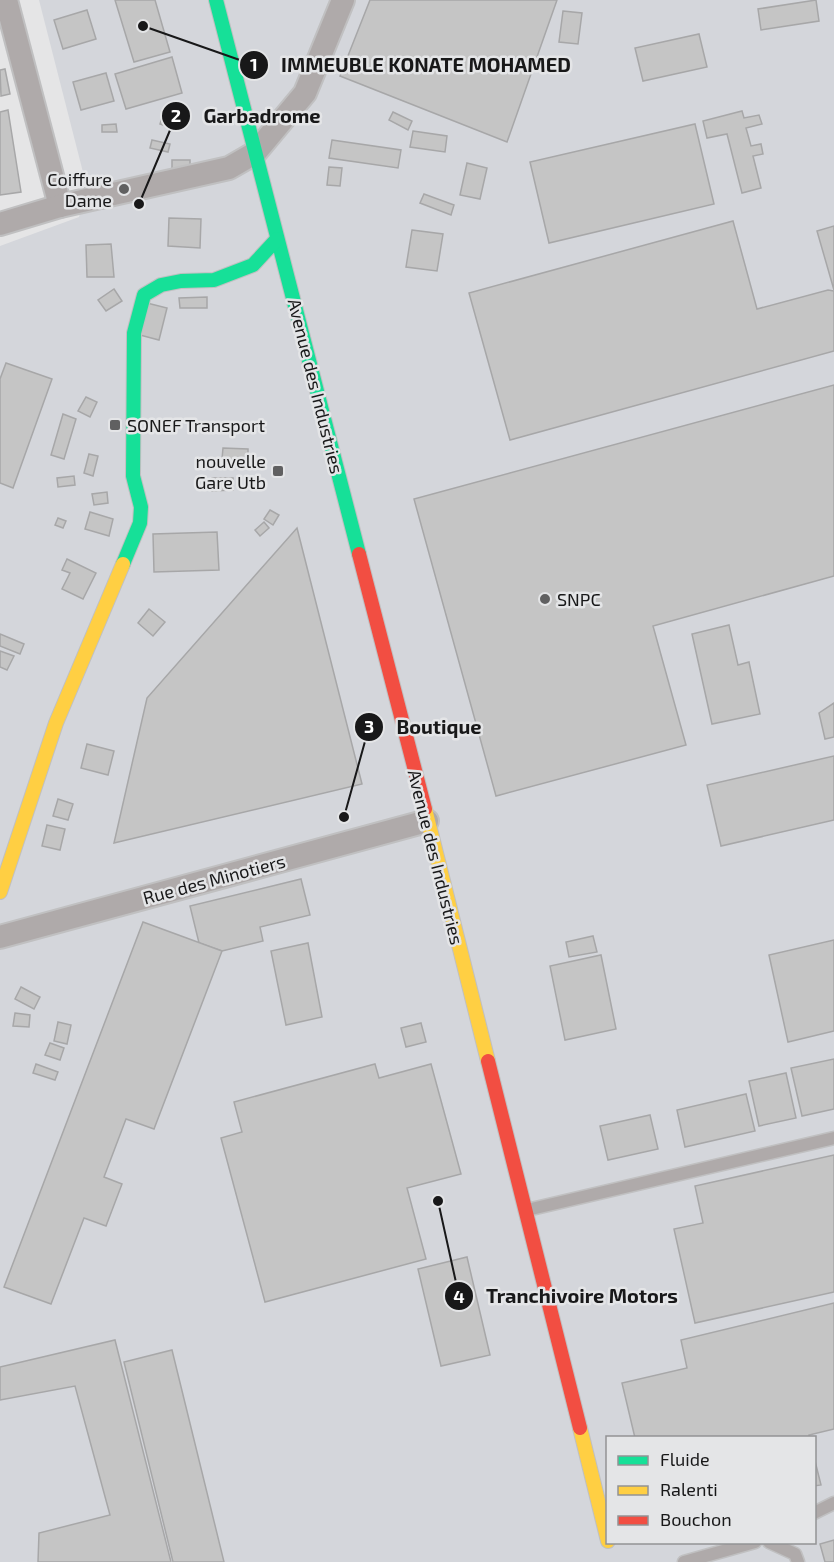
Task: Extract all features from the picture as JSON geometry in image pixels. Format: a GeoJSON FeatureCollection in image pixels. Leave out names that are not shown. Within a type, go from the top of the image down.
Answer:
{"type":"FeatureCollection","features":[{"type":"Feature","properties":{"kind":"street"},"geometry":{"type":"LineString","coordinates":[[6,0],[60,206]]}},
{"type":"Feature","properties":{"kind":"street","name":"Avenue des Industries"},"geometry":{"type":"LineString","coordinates":[[216,0],[526,1210],[606,1533]]}},
{"type":"Feature","properties":{"kind":"street"},"geometry":{"type":"LineString","coordinates":[[0,224],[60,206],[229,168],[255,153],[305,93],[343,0]]}},
{"type":"Feature","properties":{"kind":"street"},"geometry":{"type":"LineString","coordinates":[[0,892],[56,723],[140,523],[141,507],[134,476],[134,333],[144,295],[161,285],[181,281],[214,280],[253,265],[277,239]]}},
{"type":"Feature","properties":{"kind":"street","name":"Rue des Minotiers"},"geometry":{"type":"LineString","coordinates":[[0,937],[427,821]]}},
{"type":"Feature","properties":{"kind":"lane"},"geometry":{"type":"LineString","coordinates":[[526,1210],[834,1138]]}},
{"type":"Feature","properties":{"kind":"lane"},"geometry":{"type":"LineString","coordinates":[[816,1512],[834,1503]]}},
{"type":"Feature","properties":{"kind":"lane"},"geometry":{"type":"LineString","coordinates":[[684,1562],[748,1544]]}},
{"type":"Feature","properties":{"kind":"lane"},"geometry":{"type":"LineString","coordinates":[[773,1544],[795,1554],[798,1562]]}},
{"type":"Feature","properties":{"kind":"shaded area"},"geometry":{"type":"Polygon","coordinates":[[[39,0],[834,0],[834,1562],[0,1562],[0,246],[79,217],[86,184],[39,0]]]}},
{"type":"Feature","properties":{"kind":"building"},"geometry":{"type":"Polygon","coordinates":[[[115,0],[155,0],[170,52],[134,62],[115,0]]]}},
{"type":"Feature","properties":{"kind":"building"},"geometry":{"type":"Polygon","coordinates":[[[370,0],[557,0],[507,142],[340,76],[370,0]]]}},
{"type":"Feature","properties":{"kind":"building"},"geometry":{"type":"Polygon","coordinates":[[[816,0],[819,21],[761,30],[758,9],[816,0]]]}},
{"type":"Feature","properties":{"kind":"building"},"geometry":{"type":"Polygon","coordinates":[[[87,10],[96,39],[63,49],[54,20],[87,10]]]}},
{"type":"Feature","properties":{"kind":"building"},"geometry":{"type":"Polygon","coordinates":[[[563,11],[582,13],[578,44],[559,42],[563,11]]]}},
{"type":"Feature","properties":{"kind":"building"},"geometry":{"type":"Polygon","coordinates":[[[699,34],[707,67],[643,81],[635,48],[699,34]]]}},
{"type":"Feature","properties":{"kind":"building"},"geometry":{"type":"Polygon","coordinates":[[[172,57],[182,93],[126,109],[115,74],[172,57]]]}},
{"type":"Feature","properties":{"kind":"building"},"geometry":{"type":"Polygon","coordinates":[[[5,69],[10,94],[1,96],[0,70],[5,69]]]}},
{"type":"Feature","properties":{"kind":"building"},"geometry":{"type":"Polygon","coordinates":[[[106,73],[114,101],[81,110],[73,82],[106,73]]]}},
{"type":"Feature","properties":{"kind":"building"},"geometry":{"type":"Polygon","coordinates":[[[165,108],[181,113],[175,129],[160,124],[165,108]]]}},
{"type":"Feature","properties":{"kind":"building"},"geometry":{"type":"Polygon","coordinates":[[[8,110],[21,192],[0,195],[0,112],[8,110]]]}},
{"type":"Feature","properties":{"kind":"building"},"geometry":{"type":"Polygon","coordinates":[[[742,111],[744,118],[759,115],[762,124],[746,128],[751,146],[761,144],[763,154],[753,156],[761,188],[742,193],[727,134],[707,138],[703,121],[742,111]]]}},
{"type":"Feature","properties":{"kind":"building"},"geometry":{"type":"Polygon","coordinates":[[[393,112],[412,121],[408,130],[389,120],[393,112]]]}},
{"type":"Feature","properties":{"kind":"building"},"geometry":{"type":"Polygon","coordinates":[[[116,124],[117,132],[102,132],[102,125],[116,124]]]}},
{"type":"Feature","properties":{"kind":"building"},"geometry":{"type":"Polygon","coordinates":[[[695,124],[714,204],[549,243],[530,162],[695,124]]]}},
{"type":"Feature","properties":{"kind":"building"},"geometry":{"type":"Polygon","coordinates":[[[413,131],[447,136],[445,152],[410,147],[413,131]]]}},
{"type":"Feature","properties":{"kind":"building"},"geometry":{"type":"Polygon","coordinates":[[[152,140],[170,144],[168,152],[150,148],[152,140]]]}},
{"type":"Feature","properties":{"kind":"building"},"geometry":{"type":"Polygon","coordinates":[[[332,140],[401,150],[398,168],[329,158],[332,140]]]}},
{"type":"Feature","properties":{"kind":"building"},"geometry":{"type":"Polygon","coordinates":[[[172,160],[190,160],[190,172],[172,173],[172,160]]]}},
{"type":"Feature","properties":{"kind":"building"},"geometry":{"type":"Polygon","coordinates":[[[467,163],[487,168],[480,199],[460,195],[467,163]]]}},
{"type":"Feature","properties":{"kind":"building"},"geometry":{"type":"Polygon","coordinates":[[[329,167],[342,168],[340,186],[327,185],[329,167]]]}},
{"type":"Feature","properties":{"kind":"building"},"geometry":{"type":"Polygon","coordinates":[[[424,194],[454,205],[451,215],[420,203],[424,194]]]}},
{"type":"Feature","properties":{"kind":"building"},"geometry":{"type":"Polygon","coordinates":[[[169,218],[201,219],[200,248],[168,246],[169,218]]]}},
{"type":"Feature","properties":{"kind":"building"},"geometry":{"type":"Polygon","coordinates":[[[733,221],[757,309],[828,290],[834,291],[834,351],[510,440],[469,293],[733,221]]]}},
{"type":"Feature","properties":{"kind":"building"},"geometry":{"type":"Polygon","coordinates":[[[834,226],[834,290],[817,231],[834,226]]]}},
{"type":"Feature","properties":{"kind":"building"},"geometry":{"type":"Polygon","coordinates":[[[412,230],[443,234],[437,271],[406,267],[412,230]]]}},
{"type":"Feature","properties":{"kind":"building"},"geometry":{"type":"Polygon","coordinates":[[[111,244],[114,277],[87,277],[86,245],[111,244]]]}},
{"type":"Feature","properties":{"kind":"building"},"geometry":{"type":"Polygon","coordinates":[[[114,289],[122,301],[106,311],[98,300],[114,289]]]}},
{"type":"Feature","properties":{"kind":"building"},"geometry":{"type":"Polygon","coordinates":[[[207,297],[207,308],[180,308],[179,298],[207,297]]]}},
{"type":"Feature","properties":{"kind":"building"},"geometry":{"type":"Polygon","coordinates":[[[143,302],[167,308],[159,340],[136,334],[143,302]]]}},
{"type":"Feature","properties":{"kind":"building"},"geometry":{"type":"Polygon","coordinates":[[[6,363],[52,379],[13,488],[0,483],[0,379],[6,363]]]}},
{"type":"Feature","properties":{"kind":"building"},"geometry":{"type":"Polygon","coordinates":[[[834,385],[834,576],[653,626],[686,745],[496,796],[414,499],[834,385]]]}},
{"type":"Feature","properties":{"kind":"building"},"geometry":{"type":"Polygon","coordinates":[[[86,397],[97,402],[90,417],[78,411],[86,397]]]}},
{"type":"Feature","properties":{"kind":"building"},"geometry":{"type":"Polygon","coordinates":[[[63,414],[76,419],[64,459],[51,455],[63,414]]]}},
{"type":"Feature","properties":{"kind":"building"},"geometry":{"type":"Polygon","coordinates":[[[223,448],[248,449],[248,460],[222,459],[223,448]]]}},
{"type":"Feature","properties":{"kind":"building"},"geometry":{"type":"Polygon","coordinates":[[[89,454],[98,456],[93,476],[84,473],[89,454]]]}},
{"type":"Feature","properties":{"kind":"building"},"geometry":{"type":"Polygon","coordinates":[[[74,476],[75,485],[58,487],[57,478],[74,476]]]}},
{"type":"Feature","properties":{"kind":"building"},"geometry":{"type":"Polygon","coordinates":[[[212,478],[233,478],[233,490],[212,491],[212,478]]]}},
{"type":"Feature","properties":{"kind":"building"},"geometry":{"type":"Polygon","coordinates":[[[107,492],[108,503],[94,505],[92,494],[107,492]]]}},
{"type":"Feature","properties":{"kind":"building"},"geometry":{"type":"Polygon","coordinates":[[[270,510],[279,515],[273,525],[264,519],[270,510]]]}},
{"type":"Feature","properties":{"kind":"building"},"geometry":{"type":"Polygon","coordinates":[[[90,512],[113,519],[109,536],[85,529],[90,512]]]}},
{"type":"Feature","properties":{"kind":"building"},"geometry":{"type":"Polygon","coordinates":[[[58,518],[66,521],[63,528],[55,525],[58,518]]]}},
{"type":"Feature","properties":{"kind":"building"},"geometry":{"type":"Polygon","coordinates":[[[264,522],[269,528],[260,536],[255,530],[264,522]]]}},
{"type":"Feature","properties":{"kind":"building"},"geometry":{"type":"Polygon","coordinates":[[[297,528],[362,784],[114,843],[147,698],[297,528]]]}},
{"type":"Feature","properties":{"kind":"building"},"geometry":{"type":"Polygon","coordinates":[[[217,532],[219,570],[154,572],[153,534],[217,532]]]}},
{"type":"Feature","properties":{"kind":"building"},"geometry":{"type":"Polygon","coordinates":[[[67,559],[96,573],[83,599],[62,589],[70,573],[62,570],[67,559]]]}},
{"type":"Feature","properties":{"kind":"building"},"geometry":{"type":"Polygon","coordinates":[[[149,609],[165,622],[153,636],[138,623],[149,609]]]}},
{"type":"Feature","properties":{"kind":"building"},"geometry":{"type":"Polygon","coordinates":[[[729,625],[738,665],[749,662],[760,714],[712,724],[692,634],[729,625]]]}},
{"type":"Feature","properties":{"kind":"building"},"geometry":{"type":"Polygon","coordinates":[[[0,634],[24,644],[20,654],[0,646],[0,634]]]}},
{"type":"Feature","properties":{"kind":"building"},"geometry":{"type":"Polygon","coordinates":[[[0,651],[14,656],[7,670],[0,667],[0,651]]]}},
{"type":"Feature","properties":{"kind":"building"},"geometry":{"type":"Polygon","coordinates":[[[834,703],[834,737],[825,739],[819,713],[834,703]]]}},
{"type":"Feature","properties":{"kind":"building"},"geometry":{"type":"Polygon","coordinates":[[[87,744],[114,751],[108,775],[81,768],[87,744]]]}},
{"type":"Feature","properties":{"kind":"building"},"geometry":{"type":"Polygon","coordinates":[[[834,756],[834,820],[721,846],[707,785],[834,756]]]}},
{"type":"Feature","properties":{"kind":"building"},"geometry":{"type":"Polygon","coordinates":[[[58,799],[73,804],[68,820],[53,816],[58,799]]]}},
{"type":"Feature","properties":{"kind":"building"},"geometry":{"type":"Polygon","coordinates":[[[47,825],[65,829],[60,850],[42,846],[47,825]]]}},
{"type":"Feature","properties":{"kind":"building"},"geometry":{"type":"Polygon","coordinates":[[[301,879],[310,915],[260,927],[263,941],[222,951],[199,943],[190,906],[301,879]]]}},
{"type":"Feature","properties":{"kind":"building"},"geometry":{"type":"Polygon","coordinates":[[[143,922],[222,951],[154,1129],[126,1119],[104,1177],[122,1184],[106,1226],[84,1218],[51,1304],[4,1287],[143,922]]]}},
{"type":"Feature","properties":{"kind":"building"},"geometry":{"type":"Polygon","coordinates":[[[593,936],[597,952],[569,957],[566,942],[593,936]]]}},
{"type":"Feature","properties":{"kind":"building"},"geometry":{"type":"Polygon","coordinates":[[[834,940],[834,1031],[788,1042],[769,955],[834,940]]]}},
{"type":"Feature","properties":{"kind":"building"},"geometry":{"type":"Polygon","coordinates":[[[308,943],[322,1017],[286,1025],[271,951],[308,943]]]}},
{"type":"Feature","properties":{"kind":"building"},"geometry":{"type":"Polygon","coordinates":[[[601,955],[616,1029],[565,1040],[550,966],[601,955]]]}},
{"type":"Feature","properties":{"kind":"building"},"geometry":{"type":"Polygon","coordinates":[[[21,987],[40,997],[34,1009],[15,999],[21,987]]]}},
{"type":"Feature","properties":{"kind":"building"},"geometry":{"type":"Polygon","coordinates":[[[15,1013],[30,1015],[29,1027],[13,1026],[15,1013]]]}},
{"type":"Feature","properties":{"kind":"building"},"geometry":{"type":"Polygon","coordinates":[[[58,1022],[71,1025],[67,1044],[54,1041],[58,1022]]]}},
{"type":"Feature","properties":{"kind":"building"},"geometry":{"type":"Polygon","coordinates":[[[421,1023],[426,1042],[406,1047],[401,1028],[421,1023]]]}},
{"type":"Feature","properties":{"kind":"building"},"geometry":{"type":"Polygon","coordinates":[[[50,1043],[64,1048],[60,1060],[45,1055],[50,1043]]]}},
{"type":"Feature","properties":{"kind":"building"},"geometry":{"type":"Polygon","coordinates":[[[834,1059],[834,1109],[802,1116],[791,1068],[834,1059]]]}},
{"type":"Feature","properties":{"kind":"building"},"geometry":{"type":"Polygon","coordinates":[[[36,1064],[58,1072],[55,1080],[33,1073],[36,1064]]]}},
{"type":"Feature","properties":{"kind":"building"},"geometry":{"type":"Polygon","coordinates":[[[375,1064],[379,1078],[431,1064],[461,1174],[407,1188],[426,1259],[265,1302],[221,1138],[242,1132],[234,1102],[375,1064]]]}},
{"type":"Feature","properties":{"kind":"building"},"geometry":{"type":"Polygon","coordinates":[[[786,1073],[796,1118],[759,1126],[749,1081],[786,1073]]]}},
{"type":"Feature","properties":{"kind":"building"},"geometry":{"type":"Polygon","coordinates":[[[746,1094],[755,1131],[685,1147],[677,1110],[746,1094]]]}},
{"type":"Feature","properties":{"kind":"building"},"geometry":{"type":"Polygon","coordinates":[[[650,1115],[658,1149],[608,1160],[600,1126],[650,1115]]]}},
{"type":"Feature","properties":{"kind":"building"},"geometry":{"type":"Polygon","coordinates":[[[834,1155],[834,1292],[695,1323],[674,1229],[703,1223],[695,1186],[834,1155]]]}},
{"type":"Feature","properties":{"kind":"building"},"geometry":{"type":"Polygon","coordinates":[[[467,1257],[490,1355],[441,1366],[418,1269],[467,1257]]]}},
{"type":"Feature","properties":{"kind":"building"},"geometry":{"type":"Polygon","coordinates":[[[834,1303],[834,1429],[809,1436],[635,1436],[622,1383],[687,1368],[681,1340],[834,1303]]]}},
{"type":"Feature","properties":{"kind":"building"},"geometry":{"type":"Polygon","coordinates":[[[115,1340],[171,1562],[38,1562],[39,1533],[110,1515],[75,1386],[0,1400],[0,1367],[115,1340]]]}},
{"type":"Feature","properties":{"kind":"building"},"geometry":{"type":"Polygon","coordinates":[[[172,1350],[224,1562],[173,1562],[124,1362],[172,1350]]]}},
{"type":"Feature","properties":{"kind":"building"},"geometry":{"type":"Polygon","coordinates":[[[816,1465],[821,1485],[816,1486],[816,1465]]]}},
{"type":"Feature","properties":{"kind":"building"},"geometry":{"type":"Polygon","coordinates":[[[834,1540],[834,1562],[825,1562],[820,1544],[834,1540]]]}},
{"type":"Feature","properties":{"kind":"traffic: fast"},"geometry":{"type":"LineString","coordinates":[[216,0],[359,554]]}},
{"type":"Feature","properties":{"kind":"traffic: fast"},"geometry":{"type":"LineString","coordinates":[[123,564],[140,523],[141,507],[133,476],[134,333],[144,295],[161,285],[181,281],[214,280],[253,265],[277,239]]}},
{"type":"Feature","properties":{"kind":"traffic: slow"},"geometry":{"type":"LineString","coordinates":[[0,892],[56,723],[123,564]]}},
{"type":"Feature","properties":{"kind":"traffic: slow"},"geometry":{"type":"LineString","coordinates":[[425,809],[488,1061]]}},
{"type":"Feature","properties":{"kind":"traffic: slow"},"geometry":{"type":"LineString","coordinates":[[580,1428],[606,1533]]}},
{"type":"Feature","properties":{"kind":"traffic: jam"},"geometry":{"type":"LineString","coordinates":[[359,554],[425,809]]}},
{"type":"Feature","properties":{"kind":"traffic: jam"},"geometry":{"type":"LineString","coordinates":[[488,1061],[580,1428]]}},
{"type":"Feature","properties":{"kind":"place","name":"IMMEUBLE KONATE MOHAMED"},"geometry":{"type":"Point","coordinates":[143,26]}},
{"type":"Feature","properties":{"kind":"place","name":"Coiffure Dame"},"geometry":{"type":"Point","coordinates":[124,189]}},
{"type":"Feature","properties":{"kind":"place","name":"Garbadrome"},"geometry":{"type":"Point","coordinates":[139,204]}},
{"type":"Feature","properties":{"kind":"place","name":"SONEF Transport"},"geometry":{"type":"Point","coordinates":[115,425]}},
{"type":"Feature","properties":{"kind":"place","name":"nouvelle Gare Utb"},"geometry":{"type":"Point","coordinates":[278,471]}},
{"type":"Feature","properties":{"kind":"place","name":"SNPC"},"geometry":{"type":"Point","coordinates":[545,599]}},
{"type":"Feature","properties":{"kind":"place","name":"Boutique"},"geometry":{"type":"Point","coordinates":[344,817]}},
{"type":"Feature","properties":{"kind":"place","name":"Tranchivoire Motors"},"geometry":{"type":"Point","coordinates":[438,1201]}}]}
